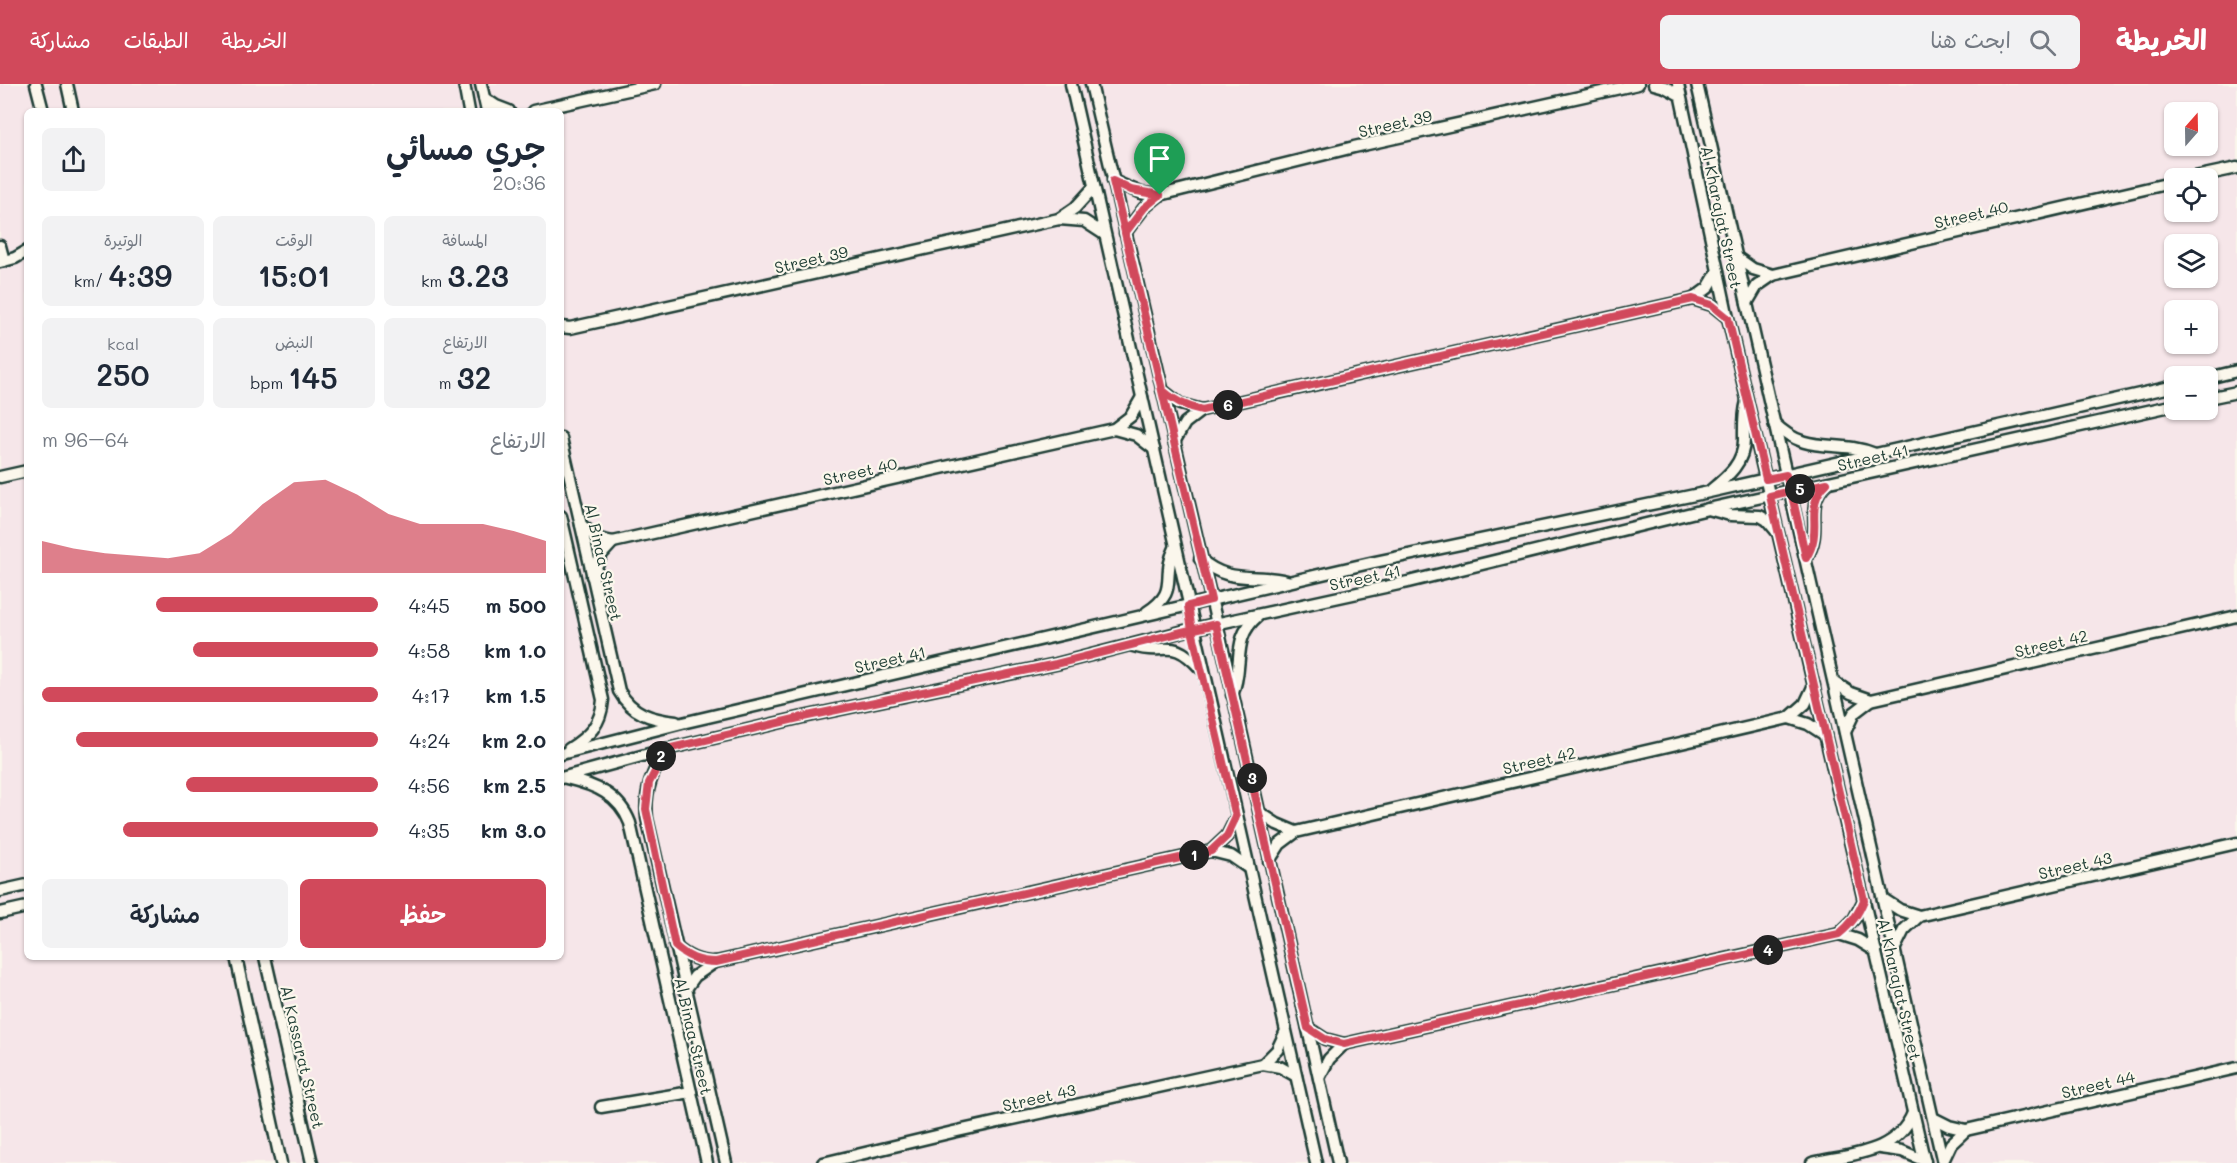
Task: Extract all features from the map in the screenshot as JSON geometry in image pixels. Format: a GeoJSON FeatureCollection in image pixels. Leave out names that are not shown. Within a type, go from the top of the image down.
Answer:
{"type":"FeatureCollection","features":[{"type":"Feature","properties":{"kind":"street"},"geometry":{"type":"LineString","coordinates":[[36,84],[42,108]]}},
{"type":"Feature","properties":{"kind":"street"},"geometry":{"type":"LineString","coordinates":[[67,84],[73,108]]}},
{"type":"Feature","properties":{"kind":"street"},"geometry":{"type":"LineString","coordinates":[[464,84],[469,108]]}},
{"type":"Feature","properties":{"kind":"street"},"geometry":{"type":"LineString","coordinates":[[481,84],[486,108]]}},
{"type":"Feature","properties":{"kind":"street"},"geometry":{"type":"LineString","coordinates":[[547,108],[655,84]]}},
{"type":"Feature","properties":{"kind":"street"},"geometry":{"type":"LineString","coordinates":[[1071,84],[1154,449],[1192,630],[1316,1163]]}},
{"type":"Feature","properties":{"kind":"street"},"geometry":{"type":"LineString","coordinates":[[1091,84],[1260,813],[1338,1163]]}},
{"type":"Feature","properties":{"kind":"street","name":"Street 39"},"geometry":{"type":"LineString","coordinates":[[1113,181],[1131,190],[1160,195],[1354,147],[1638,84]]}},
{"type":"Feature","properties":{"kind":"street"},"geometry":{"type":"LineString","coordinates":[[1654,84],[1679,89]]}},
{"type":"Feature","properties":{"kind":"street","name":"Al Kharajat Street"},"geometry":{"type":"LineString","coordinates":[[1698,86],[1943,1162]]}},
{"type":"Feature","properties":{"kind":"street","name":"Al Kharajat Street"},"geometry":{"type":"LineString","coordinates":[[1679,89],[1728,318],[1925,1162]]}},
{"type":"Feature","properties":{"kind":"street"},"geometry":{"type":"LineString","coordinates":[[484,98],[501,108]]}},
{"type":"Feature","properties":{"kind":"street"},"geometry":{"type":"LineString","coordinates":[[2218,172],[2237,168]]}},
{"type":"Feature","properties":{"kind":"street","name":"Street 40"},"geometry":{"type":"LineString","coordinates":[[1773,275],[2164,185]]}},
{"type":"Feature","properties":{"kind":"street","name":"Street 39"},"geometry":{"type":"LineString","coordinates":[[1059,219],[1075,208],[1094,188]]}},
{"type":"Feature","properties":{"kind":"street","name":"Street 39"},"geometry":{"type":"LineString","coordinates":[[1125,233],[1144,208],[1160,195]]}},
{"type":"Feature","properties":{"kind":"street","name":"Street 39"},"geometry":{"type":"LineString","coordinates":[[564,330],[1059,219],[1083,221],[1104,234]]}},
{"type":"Feature","properties":{"kind":"street"},"geometry":{"type":"LineString","coordinates":[[0,246],[6,260]]}},
{"type":"Feature","properties":{"kind":"street"},"geometry":{"type":"LineString","coordinates":[[6,260],[24,252]]}},
{"type":"Feature","properties":{"kind":"street"},"geometry":{"type":"LineString","coordinates":[[1736,256],[1753,269],[1773,275]]}},
{"type":"Feature","properties":{"kind":"street"},"geometry":{"type":"LineString","coordinates":[[6,260],[24,260]]}},
{"type":"Feature","properties":{"kind":"street"},"geometry":{"type":"LineString","coordinates":[[1174,442],[1185,423],[1202,410],[1693,299],[1708,288],[1718,271]]}},
{"type":"Feature","properties":{"kind":"street"},"geometry":{"type":"LineString","coordinates":[[1747,303],[1757,286],[1773,275]]}},
{"type":"Feature","properties":{"kind":"street"},"geometry":{"type":"LineString","coordinates":[[1693,299],[1712,305],[1728,318]]}},
{"type":"Feature","properties":{"kind":"street"},"geometry":{"type":"LineString","coordinates":[[2218,376],[2237,371]]}},
{"type":"Feature","properties":{"kind":"street","name":"Street 41"},"geometry":{"type":"LineString","coordinates":[[564,753],[682,723],[1211,600],[1786,475],[2164,388]]}},
{"type":"Feature","properties":{"kind":"street"},"geometry":{"type":"LineString","coordinates":[[1162,390],[1180,404],[1202,410]]}},
{"type":"Feature","properties":{"kind":"street"},"geometry":{"type":"LineString","coordinates":[[2218,396],[2237,392]]}},
{"type":"Feature","properties":{"kind":"street"},"geometry":{"type":"LineString","coordinates":[[1114,429],[1131,416],[1142,397]]}},
{"type":"Feature","properties":{"kind":"street"},"geometry":{"type":"LineString","coordinates":[[1709,492],[1733,470],[1741,456],[1744,441],[1744,416],[1748,398]]}},
{"type":"Feature","properties":{"kind":"street","name":"Street 41"},"geometry":{"type":"LineString","coordinates":[[564,777],[667,749],[803,717],[1056,664],[1216,624],[1420,580],[1708,509],[2164,407]]}},
{"type":"Feature","properties":{"kind":"street"},"geometry":{"type":"LineString","coordinates":[[1774,423],[1793,439],[1806,444],[1855,448],[1875,454]]}},
{"type":"Feature","properties":{"kind":"street"},"geometry":{"type":"LineString","coordinates":[[1114,429],[1136,435],[1154,449]]}},
{"type":"Feature","properties":{"kind":"street","name":"Street 40"},"geometry":{"type":"LineString","coordinates":[[613,542],[1114,429]]}},
{"type":"Feature","properties":{"kind":"street","name":"Al Binaa Street"},"geometry":{"type":"LineString","coordinates":[[564,451],[616,683],[623,698],[634,710],[648,718],[682,723]]}},
{"type":"Feature","properties":{"kind":"street"},"geometry":{"type":"LineString","coordinates":[[0,477],[24,472]]}},
{"type":"Feature","properties":{"kind":"street"},"geometry":{"type":"LineString","coordinates":[[1806,558],[1815,537],[1815,500],[1827,483]]}},
{"type":"Feature","properties":{"kind":"street"},"geometry":{"type":"LineString","coordinates":[[1708,509],[1730,515],[1760,516],[1767,520],[1779,534]]}},
{"type":"Feature","properties":{"kind":"street"},"geometry":{"type":"LineString","coordinates":[[581,525],[599,538],[613,542],[602,554],[592,576]]}},
{"type":"Feature","properties":{"kind":"street","name":"Al Binaa Street"},"geometry":{"type":"LineString","coordinates":[[564,529],[603,700],[600,716],[588,737],[564,753]]}},
{"type":"Feature","properties":{"kind":"street"},"geometry":{"type":"LineString","coordinates":[[1140,617],[1165,599],[1169,589],[1170,561],[1175,548]]}},
{"type":"Feature","properties":{"kind":"street"},"geometry":{"type":"LineString","coordinates":[[1200,559],[1229,576],[1290,582]]}},
{"type":"Feature","properties":{"kind":"street"},"geometry":{"type":"LineString","coordinates":[[1232,695],[1238,673],[1241,640],[1251,622],[1260,615]]}},
{"type":"Feature","properties":{"kind":"street","name":"Street 42"},"geometry":{"type":"LineString","coordinates":[[1871,700],[2237,616]]}},
{"type":"Feature","properties":{"kind":"street"},"geometry":{"type":"LineString","coordinates":[[1130,645],[1144,649],[1179,650],[1190,657],[1202,670]]}},
{"type":"Feature","properties":{"kind":"street"},"geometry":{"type":"LineString","coordinates":[[1834,682],[1851,693],[1871,700]]}},
{"type":"Feature","properties":{"kind":"street"},"geometry":{"type":"LineString","coordinates":[[1789,718],[1805,704],[1814,684]]}},
{"type":"Feature","properties":{"kind":"street"},"geometry":{"type":"LineString","coordinates":[[1845,732],[1854,713],[1871,700]]}},
{"type":"Feature","properties":{"kind":"street"},"geometry":{"type":"LineString","coordinates":[[1789,718],[1809,724],[1826,735]]}},
{"type":"Feature","properties":{"kind":"street","name":"Street 42"},"geometry":{"type":"LineString","coordinates":[[1296,832],[1789,718]]}},
{"type":"Feature","properties":{"kind":"street","name":"Al Binaa Street"},"geometry":{"type":"LineString","coordinates":[[667,749],[649,783],[646,809],[675,946],[726,1163]]}},
{"type":"Feature","properties":{"kind":"street","name":"Al Binaa Street"},"geometry":{"type":"LineString","coordinates":[[564,779],[601,789],[627,813],[707,1163]]}},
{"type":"Feature","properties":{"kind":"street"},"geometry":{"type":"LineString","coordinates":[[1260,813],[1277,825],[1296,832]]}},
{"type":"Feature","properties":{"kind":"street"},"geometry":{"type":"LineString","coordinates":[[1211,851],[1227,836],[1236,817]]}},
{"type":"Feature","properties":{"kind":"street"},"geometry":{"type":"LineString","coordinates":[[1269,861],[1280,844],[1296,832]]}},
{"type":"Feature","properties":{"kind":"street","name":"Street 43"},"geometry":{"type":"LineString","coordinates":[[1919,916],[2237,843]]}},
{"type":"Feature","properties":{"kind":"street"},"geometry":{"type":"LineString","coordinates":[[675,946],[689,957],[706,962],[716,962],[1211,851],[1231,856],[1248,867]]}},
{"type":"Feature","properties":{"kind":"street"},"geometry":{"type":"LineString","coordinates":[[0,891],[24,886]]}},
{"type":"Feature","properties":{"kind":"street"},"geometry":{"type":"LineString","coordinates":[[1883,899],[1900,910],[1919,916],[1904,930],[1894,950]]}},
{"type":"Feature","properties":{"kind":"street"},"geometry":{"type":"LineString","coordinates":[[1839,934],[1854,919],[1864,900]]}},
{"type":"Feature","properties":{"kind":"street"},"geometry":{"type":"LineString","coordinates":[[0,913],[24,908]]}},
{"type":"Feature","properties":{"kind":"street"},"geometry":{"type":"LineString","coordinates":[[1308,1028],[1325,1039],[1344,1044],[1839,934],[1858,940],[1875,951]]}},
{"type":"Feature","properties":{"kind":"street"},"geometry":{"type":"LineString","coordinates":[[237,960],[280,1163]]}},
{"type":"Feature","properties":{"kind":"street","name":"Al Kassarat Street"},"geometry":{"type":"LineString","coordinates":[[267,960],[312,1163]]}},
{"type":"Feature","properties":{"kind":"street"},"geometry":{"type":"LineString","coordinates":[[685,990],[695,976],[716,962]]}},
{"type":"Feature","properties":{"kind":"street"},"geometry":{"type":"LineString","coordinates":[[1263,1064],[1277,1050],[1286,1032]]}},
{"type":"Feature","properties":{"kind":"street"},"geometry":{"type":"LineString","coordinates":[[1319,1078],[1329,1059],[1344,1044]]}},
{"type":"Feature","properties":{"kind":"street"},"geometry":{"type":"LineString","coordinates":[[1263,1064],[1280,1067],[1296,1076]]}},
{"type":"Feature","properties":{"kind":"street","name":"Street 43"},"geometry":{"type":"LineString","coordinates":[[823,1163],[1263,1064]]}},
{"type":"Feature","properties":{"kind":"street","name":"Street 44"},"geometry":{"type":"LineString","coordinates":[[1966,1130],[2237,1068]]}},
{"type":"Feature","properties":{"kind":"street"},"geometry":{"type":"LineString","coordinates":[[601,1107],[691,1092]]}},
{"type":"Feature","properties":{"kind":"street"},"geometry":{"type":"LineString","coordinates":[[1812,1163],[1877,1148],[1889,1143],[1900,1136],[1913,1113]]}},
{"type":"Feature","properties":{"kind":"street"},"geometry":{"type":"LineString","coordinates":[[1933,1118],[1949,1126],[1966,1130]]}},
{"type":"Feature","properties":{"kind":"street"},"geometry":{"type":"LineString","coordinates":[[1943,1162],[1952,1144],[1966,1130]]}},
{"type":"Feature","properties":{"kind":"street"},"geometry":{"type":"LineString","coordinates":[[1877,1148],[1902,1151],[1925,1162]]}},
{"type":"Feature","properties":{"kind":"shaded area"},"geometry":{"type":"Polygon","coordinates":[[[0,84],[2237,84],[2237,1163],[0,1163],[0,84]]]}},
{"type":"Feature","properties":{"kind":"route"},"geometry":{"type":"LineString","coordinates":[[1160,195],[1137,215],[1125,233],[1211,600],[1188,606],[1192,630],[1236,817],[1227,836],[1211,851],[716,962],[706,962],[689,957],[675,946],[646,809],[649,783],[667,749],[803,717],[1056,664],[1182,632],[1192,630],[1216,624],[1308,1028],[1325,1039],[1344,1044],[1839,934],[1847,927],[1860,910],[1864,900],[1770,496],[1791,491],[1806,558],[1815,537],[1815,500],[1827,483],[1791,491],[1786,475],[1766,479],[1728,318],[1721,310],[1693,299],[1202,410],[1191,408],[1180,404],[1162,390],[1125,233],[1113,181],[1141,193],[1160,195]]}}]}
